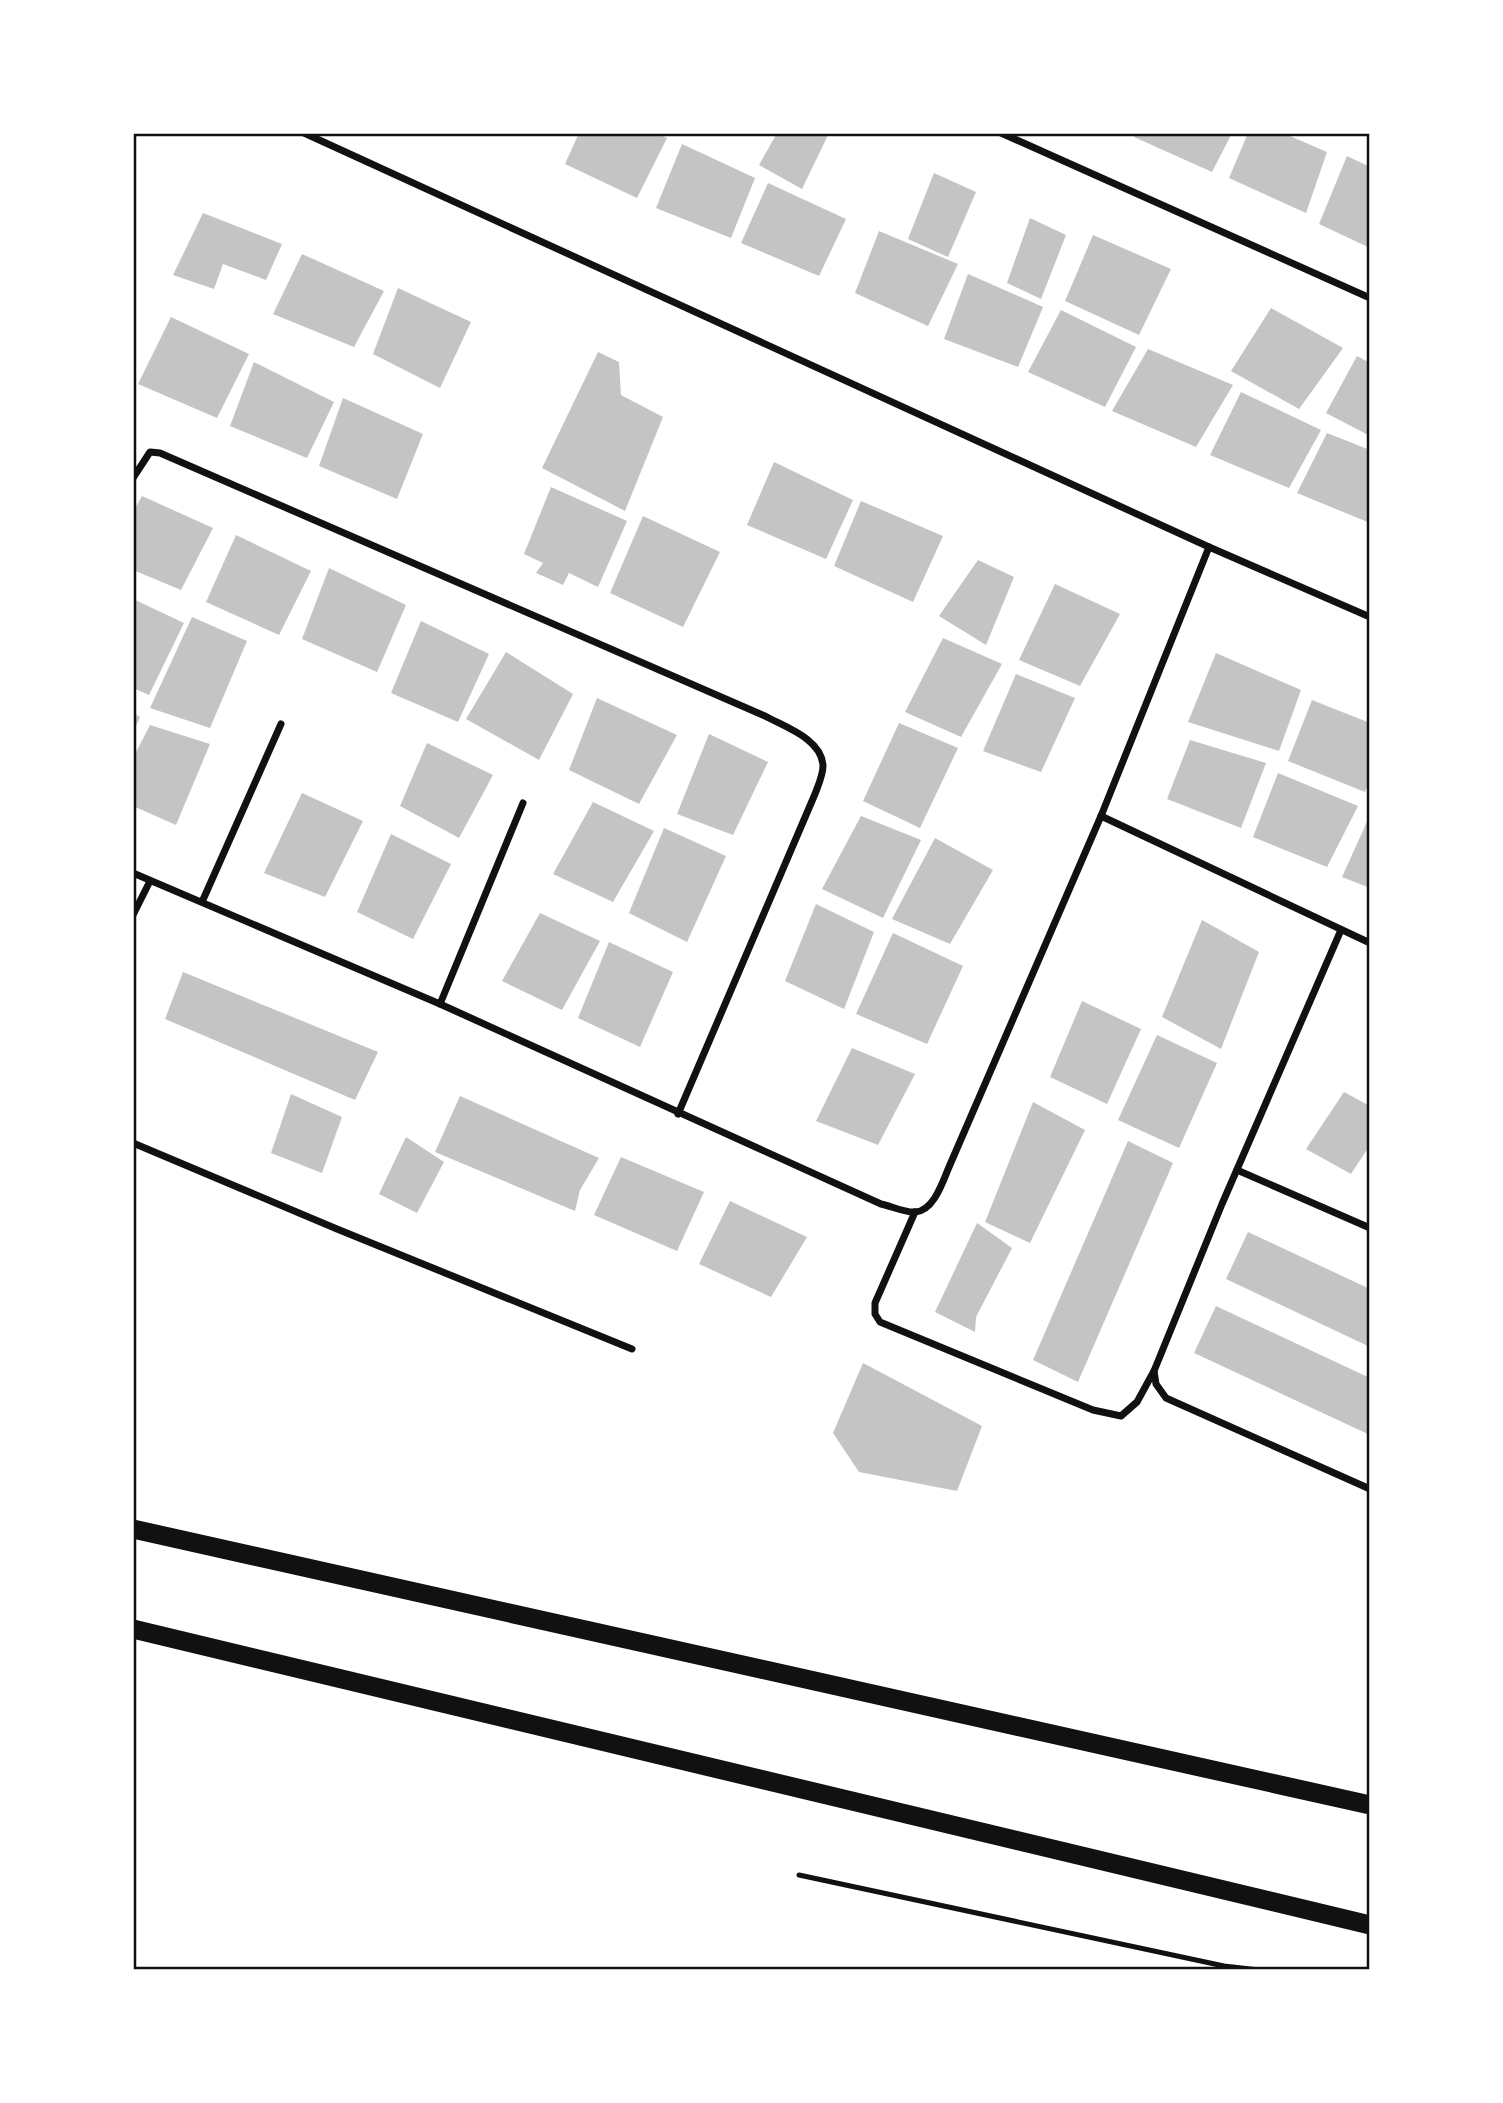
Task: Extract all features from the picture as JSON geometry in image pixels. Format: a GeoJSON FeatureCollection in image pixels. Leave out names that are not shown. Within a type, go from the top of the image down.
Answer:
{"type":"FeatureCollection","features":[{"type":"Feature","properties":{"kind":"highway"},"geometry":{"type":"LineString","coordinates":[[133,1529],[1370,1804]]}},
{"type":"Feature","properties":{"kind":"highway"},"geometry":{"type":"LineString","coordinates":[[133,1629],[1370,1925]]}},
{"type":"Feature","properties":{"kind":"street"},"geometry":{"type":"LineString","coordinates":[[304,133],[1209,547],[1370,617]]}},
{"type":"Feature","properties":{"kind":"street"},"geometry":{"type":"LineString","coordinates":[[1001,133],[1370,298]]}},
{"type":"Feature","properties":{"kind":"street"},"geometry":{"type":"LineString","coordinates":[[133,478],[150,453],[160,453],[765,716],[800,734],[820,751],[823,768],[815,794],[678,1114]]}},
{"type":"Feature","properties":{"kind":"street"},"geometry":{"type":"LineString","coordinates":[[1209,547],[1101,816],[940,1187],[925,1208],[915,1213],[875,1303],[875,1314],[880,1322],[1093,1410],[1121,1416],[1137,1402],[1154,1371],[1341,930]]}},
{"type":"Feature","properties":{"kind":"street"},"geometry":{"type":"LineString","coordinates":[[202,902],[281,724]]}},
{"type":"Feature","properties":{"kind":"street"},"geometry":{"type":"LineString","coordinates":[[440,1004],[523,803]]}},
{"type":"Feature","properties":{"kind":"street"},"geometry":{"type":"LineString","coordinates":[[1101,816],[1370,943]]}},
{"type":"Feature","properties":{"kind":"street"},"geometry":{"type":"LineString","coordinates":[[133,873],[440,1004],[881,1204],[915,1213]]}},
{"type":"Feature","properties":{"kind":"street"},"geometry":{"type":"LineString","coordinates":[[133,915],[150,881]]}},
{"type":"Feature","properties":{"kind":"street"},"geometry":{"type":"LineString","coordinates":[[133,1143],[632,1349]]}},
{"type":"Feature","properties":{"kind":"street"},"geometry":{"type":"LineString","coordinates":[[1237,1170],[1370,1228]]}},
{"type":"Feature","properties":{"kind":"street"},"geometry":{"type":"LineString","coordinates":[[1154,1371],[1156,1384],[1166,1398],[1370,1489]]}},
{"type":"Feature","properties":{"kind":"lane"},"geometry":{"type":"LineString","coordinates":[[800,1875],[1224,1966],[1259,1970]]}},
{"type":"Feature","properties":{"kind":"building"},"geometry":{"type":"Polygon","coordinates":[[[579,133],[656,133],[667,138],[637,198],[565,164],[579,133]]]}},
{"type":"Feature","properties":{"kind":"building"},"geometry":{"type":"Polygon","coordinates":[[[777,133],[829,133],[802,189],[759,165],[777,133]]]}},
{"type":"Feature","properties":{"kind":"building"},"geometry":{"type":"Polygon","coordinates":[[[1136,133],[1232,133],[1212,172],[1134,137],[1136,133]]]}},
{"type":"Feature","properties":{"kind":"building"},"geometry":{"type":"Polygon","coordinates":[[[1248,133],[1283,133],[1327,152],[1306,213],[1229,178],[1248,133]]]}},
{"type":"Feature","properties":{"kind":"building"},"geometry":{"type":"Polygon","coordinates":[[[682,144],[755,178],[731,238],[656,208],[682,144]]]}},
{"type":"Feature","properties":{"kind":"building"},"geometry":{"type":"Polygon","coordinates":[[[1347,156],[1370,167],[1370,248],[1319,224],[1347,156]]]}},
{"type":"Feature","properties":{"kind":"building"},"geometry":{"type":"Polygon","coordinates":[[[934,173],[976,192],[948,257],[908,239],[934,173]]]}},
{"type":"Feature","properties":{"kind":"building"},"geometry":{"type":"Polygon","coordinates":[[[768,183],[846,219],[819,276],[741,243],[768,183]]]}},
{"type":"Feature","properties":{"kind":"building"},"geometry":{"type":"Polygon","coordinates":[[[203,213],[282,244],[266,280],[223,264],[214,289],[173,275],[203,213]]]}},
{"type":"Feature","properties":{"kind":"building"},"geometry":{"type":"Polygon","coordinates":[[[1030,218],[1066,235],[1041,299],[1007,283],[1030,218]]]}},
{"type":"Feature","properties":{"kind":"building"},"geometry":{"type":"Polygon","coordinates":[[[879,231],[958,264],[928,326],[855,293],[879,231]]]}},
{"type":"Feature","properties":{"kind":"building"},"geometry":{"type":"Polygon","coordinates":[[[1093,235],[1171,269],[1139,335],[1065,301],[1093,235]]]}},
{"type":"Feature","properties":{"kind":"building"},"geometry":{"type":"Polygon","coordinates":[[[302,254],[384,291],[354,347],[273,314],[302,254]]]}},
{"type":"Feature","properties":{"kind":"building"},"geometry":{"type":"Polygon","coordinates":[[[968,274],[1043,307],[1018,367],[944,339],[968,274]]]}},
{"type":"Feature","properties":{"kind":"building"},"geometry":{"type":"Polygon","coordinates":[[[398,288],[471,322],[440,388],[373,354],[398,288]]]}},
{"type":"Feature","properties":{"kind":"building"},"geometry":{"type":"Polygon","coordinates":[[[1271,308],[1343,348],[1299,409],[1231,371],[1271,308]]]}},
{"type":"Feature","properties":{"kind":"building"},"geometry":{"type":"Polygon","coordinates":[[[1061,310],[1136,347],[1105,407],[1028,372],[1061,310]]]}},
{"type":"Feature","properties":{"kind":"building"},"geometry":{"type":"Polygon","coordinates":[[[171,317],[249,354],[217,418],[138,384],[171,317]]]}},
{"type":"Feature","properties":{"kind":"building"},"geometry":{"type":"Polygon","coordinates":[[[1148,349],[1233,385],[1196,447],[1112,411],[1148,349]]]}},
{"type":"Feature","properties":{"kind":"building"},"geometry":{"type":"Polygon","coordinates":[[[598,352],[619,362],[621,395],[663,417],[625,511],[542,468],[598,352]]]}},
{"type":"Feature","properties":{"kind":"building"},"geometry":{"type":"Polygon","coordinates":[[[1357,356],[1370,363],[1370,436],[1326,413],[1357,356]]]}},
{"type":"Feature","properties":{"kind":"building"},"geometry":{"type":"Polygon","coordinates":[[[254,362],[334,402],[307,458],[230,426],[254,362]]]}},
{"type":"Feature","properties":{"kind":"building"},"geometry":{"type":"Polygon","coordinates":[[[1241,392],[1321,430],[1289,488],[1210,455],[1241,392]]]}},
{"type":"Feature","properties":{"kind":"building"},"geometry":{"type":"Polygon","coordinates":[[[343,398],[423,434],[397,499],[319,466],[343,398]]]}},
{"type":"Feature","properties":{"kind":"building"},"geometry":{"type":"Polygon","coordinates":[[[1327,433],[1370,450],[1370,523],[1297,493],[1327,433]]]}},
{"type":"Feature","properties":{"kind":"building"},"geometry":{"type":"Polygon","coordinates":[[[774,462],[853,500],[826,559],[747,525],[774,462]]]}},
{"type":"Feature","properties":{"kind":"building"},"geometry":{"type":"Polygon","coordinates":[[[551,487],[627,521],[598,587],[569,573],[563,585],[536,573],[543,563],[524,554],[551,487]]]}},
{"type":"Feature","properties":{"kind":"building"},"geometry":{"type":"Polygon","coordinates":[[[142,496],[213,528],[181,590],[133,570],[133,512],[142,496]]]}},
{"type":"Feature","properties":{"kind":"building"},"geometry":{"type":"Polygon","coordinates":[[[861,501],[943,536],[913,602],[834,566],[861,501]]]}},
{"type":"Feature","properties":{"kind":"building"},"geometry":{"type":"Polygon","coordinates":[[[643,516],[720,552],[683,627],[610,593],[643,516]]]}},
{"type":"Feature","properties":{"kind":"building"},"geometry":{"type":"Polygon","coordinates":[[[236,535],[311,571],[279,635],[206,602],[236,535]]]}},
{"type":"Feature","properties":{"kind":"building"},"geometry":{"type":"Polygon","coordinates":[[[978,560],[1014,577],[986,645],[939,616],[978,560]]]}},
{"type":"Feature","properties":{"kind":"building"},"geometry":{"type":"Polygon","coordinates":[[[329,568],[406,605],[377,672],[302,639],[329,568]]]}},
{"type":"Feature","properties":{"kind":"building"},"geometry":{"type":"Polygon","coordinates":[[[1055,584],[1120,614],[1080,686],[1019,660],[1055,584]]]}},
{"type":"Feature","properties":{"kind":"building"},"geometry":{"type":"Polygon","coordinates":[[[133,599],[184,623],[149,695],[133,688],[133,599]]]}},
{"type":"Feature","properties":{"kind":"building"},"geometry":{"type":"Polygon","coordinates":[[[192,617],[247,641],[210,728],[150,708],[192,617]]]}},
{"type":"Feature","properties":{"kind":"building"},"geometry":{"type":"Polygon","coordinates":[[[421,621],[489,654],[458,722],[391,693],[421,621]]]}},
{"type":"Feature","properties":{"kind":"building"},"geometry":{"type":"Polygon","coordinates":[[[943,638],[1002,664],[961,737],[905,712],[943,638]]]}},
{"type":"Feature","properties":{"kind":"building"},"geometry":{"type":"Polygon","coordinates":[[[506,652],[573,694],[539,760],[466,719],[506,652]]]}},
{"type":"Feature","properties":{"kind":"building"},"geometry":{"type":"Polygon","coordinates":[[[1216,653],[1301,690],[1279,751],[1188,722],[1216,653]]]}},
{"type":"Feature","properties":{"kind":"building"},"geometry":{"type":"Polygon","coordinates":[[[1016,674],[1075,698],[1041,772],[983,751],[1016,674]]]}},
{"type":"Feature","properties":{"kind":"building"},"geometry":{"type":"Polygon","coordinates":[[[597,698],[677,735],[639,804],[569,770],[597,698]]]}},
{"type":"Feature","properties":{"kind":"building"},"geometry":{"type":"Polygon","coordinates":[[[1312,700],[1370,723],[1370,780],[1365,792],[1288,761],[1312,700]]]}},
{"type":"Feature","properties":{"kind":"building"},"geometry":{"type":"Polygon","coordinates":[[[133,713],[140,717],[133,733],[133,713]]]}},
{"type":"Feature","properties":{"kind":"building"},"geometry":{"type":"Polygon","coordinates":[[[899,723],[958,748],[920,828],[863,801],[899,723]]]}},
{"type":"Feature","properties":{"kind":"building"},"geometry":{"type":"Polygon","coordinates":[[[150,725],[210,744],[176,825],[133,806],[133,758],[150,725]]]}},
{"type":"Feature","properties":{"kind":"building"},"geometry":{"type":"Polygon","coordinates":[[[709,734],[768,762],[733,835],[677,814],[709,734]]]}},
{"type":"Feature","properties":{"kind":"building"},"geometry":{"type":"Polygon","coordinates":[[[1190,740],[1266,763],[1241,828],[1167,799],[1190,740]]]}},
{"type":"Feature","properties":{"kind":"building"},"geometry":{"type":"Polygon","coordinates":[[[427,743],[493,775],[459,838],[400,806],[427,743]]]}},
{"type":"Feature","properties":{"kind":"building"},"geometry":{"type":"Polygon","coordinates":[[[1278,773],[1358,806],[1327,867],[1253,837],[1278,773]]]}},
{"type":"Feature","properties":{"kind":"building"},"geometry":{"type":"Polygon","coordinates":[[[302,793],[363,821],[325,897],[264,873],[302,793]]]}},
{"type":"Feature","properties":{"kind":"building"},"geometry":{"type":"Polygon","coordinates":[[[593,802],[654,831],[613,902],[553,874],[593,802]]]}},
{"type":"Feature","properties":{"kind":"building"},"geometry":{"type":"Polygon","coordinates":[[[1370,815],[1370,888],[1342,877],[1370,815]]]}},
{"type":"Feature","properties":{"kind":"building"},"geometry":{"type":"Polygon","coordinates":[[[861,816],[921,840],[883,918],[822,889],[861,816]]]}},
{"type":"Feature","properties":{"kind":"building"},"geometry":{"type":"Polygon","coordinates":[[[664,828],[726,856],[687,942],[629,913],[664,828]]]}},
{"type":"Feature","properties":{"kind":"building"},"geometry":{"type":"Polygon","coordinates":[[[391,834],[451,864],[413,939],[357,912],[391,834]]]}},
{"type":"Feature","properties":{"kind":"building"},"geometry":{"type":"Polygon","coordinates":[[[935,838],[993,870],[950,944],[892,919],[935,838]]]}},
{"type":"Feature","properties":{"kind":"building"},"geometry":{"type":"Polygon","coordinates":[[[816,904],[874,932],[844,1009],[785,981],[816,904]]]}},
{"type":"Feature","properties":{"kind":"building"},"geometry":{"type":"Polygon","coordinates":[[[540,913],[600,941],[562,1010],[502,981],[540,913]]]}},
{"type":"Feature","properties":{"kind":"building"},"geometry":{"type":"Polygon","coordinates":[[[1202,920],[1259,952],[1221,1049],[1162,1017],[1202,920]]]}},
{"type":"Feature","properties":{"kind":"building"},"geometry":{"type":"Polygon","coordinates":[[[893,933],[963,966],[927,1044],[856,1014],[893,933]]]}},
{"type":"Feature","properties":{"kind":"building"},"geometry":{"type":"Polygon","coordinates":[[[609,942],[673,972],[640,1047],[578,1018],[609,942]]]}},
{"type":"Feature","properties":{"kind":"building"},"geometry":{"type":"Polygon","coordinates":[[[183,972],[378,1052],[355,1100],[165,1019],[183,972]]]}},
{"type":"Feature","properties":{"kind":"building"},"geometry":{"type":"Polygon","coordinates":[[[1082,1001],[1141,1029],[1107,1104],[1050,1077],[1082,1001]]]}},
{"type":"Feature","properties":{"kind":"building"},"geometry":{"type":"Polygon","coordinates":[[[1157,1035],[1217,1063],[1179,1148],[1118,1120],[1157,1035]]]}},
{"type":"Feature","properties":{"kind":"building"},"geometry":{"type":"Polygon","coordinates":[[[852,1048],[915,1074],[878,1145],[816,1121],[852,1048]]]}},
{"type":"Feature","properties":{"kind":"building"},"geometry":{"type":"Polygon","coordinates":[[[1344,1092],[1370,1106],[1370,1145],[1351,1174],[1306,1149],[1344,1092]]]}},
{"type":"Feature","properties":{"kind":"building"},"geometry":{"type":"Polygon","coordinates":[[[291,1094],[342,1117],[322,1173],[271,1153],[291,1094]]]}},
{"type":"Feature","properties":{"kind":"building"},"geometry":{"type":"Polygon","coordinates":[[[460,1096],[599,1158],[580,1190],[575,1211],[435,1152],[460,1096]]]}},
{"type":"Feature","properties":{"kind":"building"},"geometry":{"type":"Polygon","coordinates":[[[1033,1102],[1085,1130],[1030,1243],[985,1222],[1033,1102]]]}},
{"type":"Feature","properties":{"kind":"building"},"geometry":{"type":"Polygon","coordinates":[[[406,1137],[444,1162],[417,1213],[379,1194],[406,1137]]]}},
{"type":"Feature","properties":{"kind":"building"},"geometry":{"type":"Polygon","coordinates":[[[1128,1141],[1173,1163],[1078,1382],[1033,1360],[1128,1141]]]}},
{"type":"Feature","properties":{"kind":"building"},"geometry":{"type":"Polygon","coordinates":[[[621,1157],[704,1192],[677,1251],[594,1215],[621,1157]]]}},
{"type":"Feature","properties":{"kind":"building"},"geometry":{"type":"Polygon","coordinates":[[[730,1201],[807,1237],[771,1297],[699,1264],[730,1201]]]}},
{"type":"Feature","properties":{"kind":"building"},"geometry":{"type":"Polygon","coordinates":[[[977,1223],[1012,1248],[976,1317],[975,1332],[935,1312],[977,1223]]]}},
{"type":"Feature","properties":{"kind":"building"},"geometry":{"type":"Polygon","coordinates":[[[1248,1232],[1370,1289],[1370,1347],[1226,1279],[1248,1232]]]}},
{"type":"Feature","properties":{"kind":"building"},"geometry":{"type":"Polygon","coordinates":[[[1216,1306],[1370,1378],[1370,1435],[1194,1353],[1216,1306]]]}},
{"type":"Feature","properties":{"kind":"building"},"geometry":{"type":"Polygon","coordinates":[[[863,1363],[982,1426],[957,1491],[859,1472],[833,1433],[863,1363]]]}}]}
